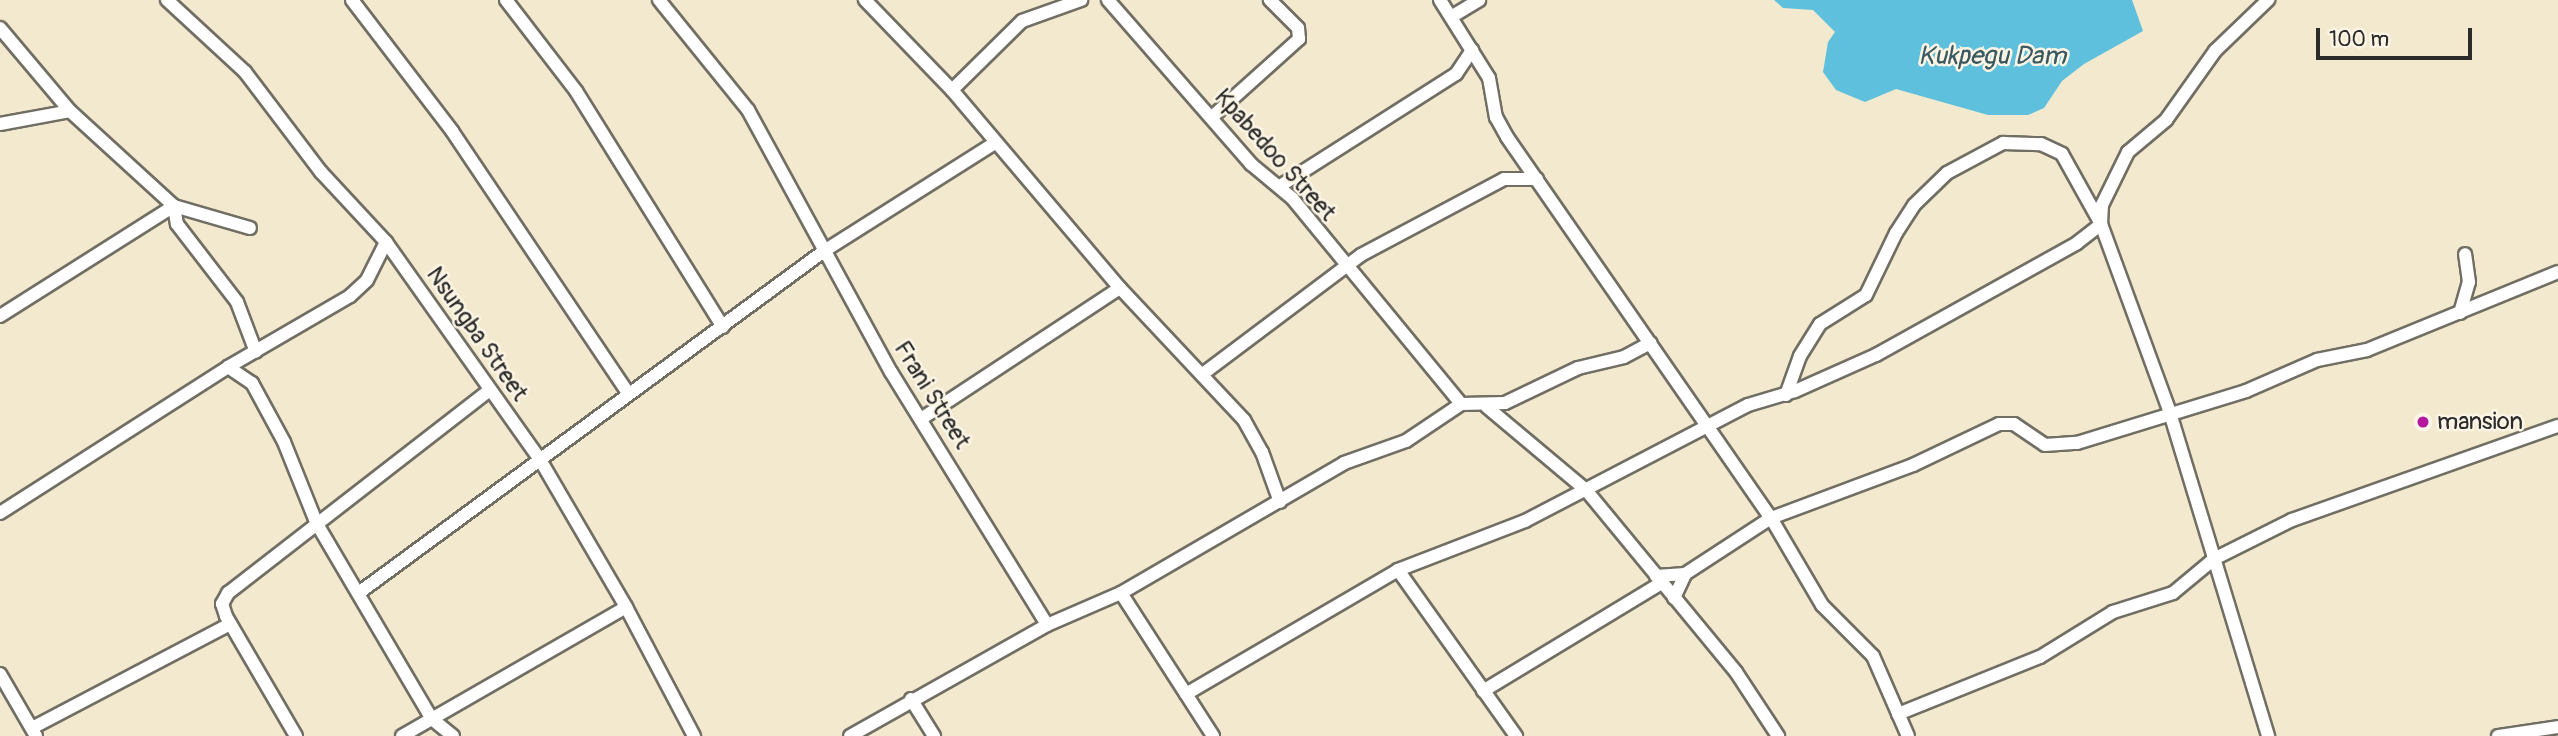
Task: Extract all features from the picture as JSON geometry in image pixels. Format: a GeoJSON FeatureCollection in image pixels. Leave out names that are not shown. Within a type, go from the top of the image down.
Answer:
{"type":"FeatureCollection","features":[{"type":"Feature","properties":{"kind":"street","name":"Nsungba Street"},"geometry":{"type":"LineString","coordinates":[[167,0],[246,72],[321,173],[386,242],[539,458],[626,607],[694,736]]}},
{"type":"Feature","properties":{"kind":"street"},"geometry":{"type":"LineString","coordinates":[[352,0],[452,131],[629,394]]}},
{"type":"Feature","properties":{"kind":"street"},"geometry":{"type":"LineString","coordinates":[[506,0],[576,91],[723,327]]}},
{"type":"Feature","properties":{"kind":"street","name":"Frani Street"},"geometry":{"type":"LineString","coordinates":[[659,0],[748,110],[824,251],[921,419],[1046,625]]}},
{"type":"Feature","properties":{"kind":"street"},"geometry":{"type":"LineString","coordinates":[[864,0],[952,90],[993,144],[1120,288],[1204,373],[1244,420],[1262,452],[1280,502]]}},
{"type":"Feature","properties":{"kind":"street"},"geometry":{"type":"LineString","coordinates":[[952,90],[1022,21],[1080,0]]}},
{"type":"Feature","properties":{"kind":"street","name":"Kpabedoo Street"},"geometry":{"type":"LineString","coordinates":[[1108,0],[1251,164],[1280,186],[1343,266],[1421,350],[1461,404]]}},
{"type":"Feature","properties":{"kind":"street"},"geometry":{"type":"LineString","coordinates":[[1212,117],[1296,43],[1300,31],[1270,0]]}},
{"type":"Feature","properties":{"kind":"street"},"geometry":{"type":"LineString","coordinates":[[1440,0],[1489,78],[1500,127],[1771,518],[1822,605],[1873,656],[1908,736]]}},
{"type":"Feature","properties":{"kind":"street"},"geometry":{"type":"LineString","coordinates":[[1451,17],[1479,0]]}},
{"type":"Feature","properties":{"kind":"street"},"geometry":{"type":"LineString","coordinates":[[1186,694],[1398,570],[1525,520],[1708,429],[1748,405],[1786,395],[1907,339],[2077,243],[2101,224],[2102,205],[2128,152],[2165,120],[2216,51],[2268,0]]}},
{"type":"Feature","properties":{"kind":"street"},"geometry":{"type":"LineString","coordinates":[[0,28],[70,111],[174,206],[250,228]]}},
{"type":"Feature","properties":{"kind":"street"},"geometry":{"type":"LineString","coordinates":[[1280,186],[1456,74],[1472,50]]}},
{"type":"Feature","properties":{"kind":"street"},"geometry":{"type":"LineString","coordinates":[[0,124],[70,111]]}},
{"type":"Feature","properties":{"kind":"street"},"geometry":{"type":"LineString","coordinates":[[360,592],[824,251],[993,144]]}},
{"type":"Feature","properties":{"kind":"street"},"geometry":{"type":"LineString","coordinates":[[1786,395],[1800,356],[1820,324],[1866,295],[1914,205],[1947,173],[1978,154],[2016,144],[2041,144],[2062,154],[2101,224],[2170,413],[2268,736]]}},
{"type":"Feature","properties":{"kind":"street"},"geometry":{"type":"LineString","coordinates":[[1204,373],[1343,266],[1504,179],[1537,179]]}},
{"type":"Feature","properties":{"kind":"street"},"geometry":{"type":"LineString","coordinates":[[174,206],[177,224],[237,302],[256,352]]}},
{"type":"Feature","properties":{"kind":"street"},"geometry":{"type":"LineString","coordinates":[[0,316],[174,206]]}},
{"type":"Feature","properties":{"kind":"street"},"geometry":{"type":"LineString","coordinates":[[0,513],[228,367],[360,289],[386,242]]}},
{"type":"Feature","properties":{"kind":"street"},"geometry":{"type":"LineString","coordinates":[[2460,313],[2469,282],[2465,254]]}},
{"type":"Feature","properties":{"kind":"street"},"geometry":{"type":"LineString","coordinates":[[1483,691],[1659,579],[1685,574],[1771,518],[1913,465],[1999,424],[2018,426],[2041,444],[2064,446],[2246,391],[2317,360],[2367,350],[2558,272]]}},
{"type":"Feature","properties":{"kind":"street"},"geometry":{"type":"LineString","coordinates":[[921,419],[1120,288]]}},
{"type":"Feature","properties":{"kind":"street"},"geometry":{"type":"LineString","coordinates":[[850,736],[911,699],[1046,625],[1121,593],[1344,463],[1406,441],[1461,404],[1487,407],[1520,397],[1589,364],[1624,357],[1650,343]]}},
{"type":"Feature","properties":{"kind":"street"},"geometry":{"type":"LineString","coordinates":[[228,367],[252,383],[284,442],[317,524],[360,592],[432,719],[453,736]]}},
{"type":"Feature","properties":{"kind":"street"},"geometry":{"type":"LineString","coordinates":[[296,736],[230,624],[222,604],[228,593],[490,390]]}},
{"type":"Feature","properties":{"kind":"street"},"geometry":{"type":"LineString","coordinates":[[1487,407],[1586,490],[1736,672],[1778,736]]}},
{"type":"Feature","properties":{"kind":"street"},"geometry":{"type":"LineString","coordinates":[[1898,714],[1994,672],[2040,657],[2113,612],[2173,593],[2214,559],[2350,496],[2558,426]]}},
{"type":"Feature","properties":{"kind":"street"},"geometry":{"type":"LineString","coordinates":[[1398,570],[1516,736]]}},
{"type":"Feature","properties":{"kind":"street"},"geometry":{"type":"LineString","coordinates":[[1674,598],[1685,574]]}},
{"type":"Feature","properties":{"kind":"street"},"geometry":{"type":"LineString","coordinates":[[1121,593],[1213,736]]}},
{"type":"Feature","properties":{"kind":"street"},"geometry":{"type":"LineString","coordinates":[[402,736],[626,607]]}},
{"type":"Feature","properties":{"kind":"street"},"geometry":{"type":"LineString","coordinates":[[1,678],[34,732],[230,624]]}},
{"type":"Feature","properties":{"kind":"street"},"geometry":{"type":"LineString","coordinates":[[911,699],[934,736]]}},
{"type":"Feature","properties":{"kind":"street"},"geometry":{"type":"LineString","coordinates":[[2498,736],[2558,727]]}},
{"type":"Feature","properties":{"kind":"water","name":"Kukpegu Dam"},"geometry":{"type":"Polygon","coordinates":[[[1774,0],[2132,0],[2143,31],[2084,64],[2062,81],[2044,108],[2028,115],[1988,115],[1896,89],[1865,102],[1836,90],[1823,72],[1828,42],[1835,32],[1813,10],[1783,8],[1774,0]]]}},
{"type":"Feature","properties":{"kind":"place","name":"mansion"},"geometry":{"type":"Point","coordinates":[2423,422]}}]}
